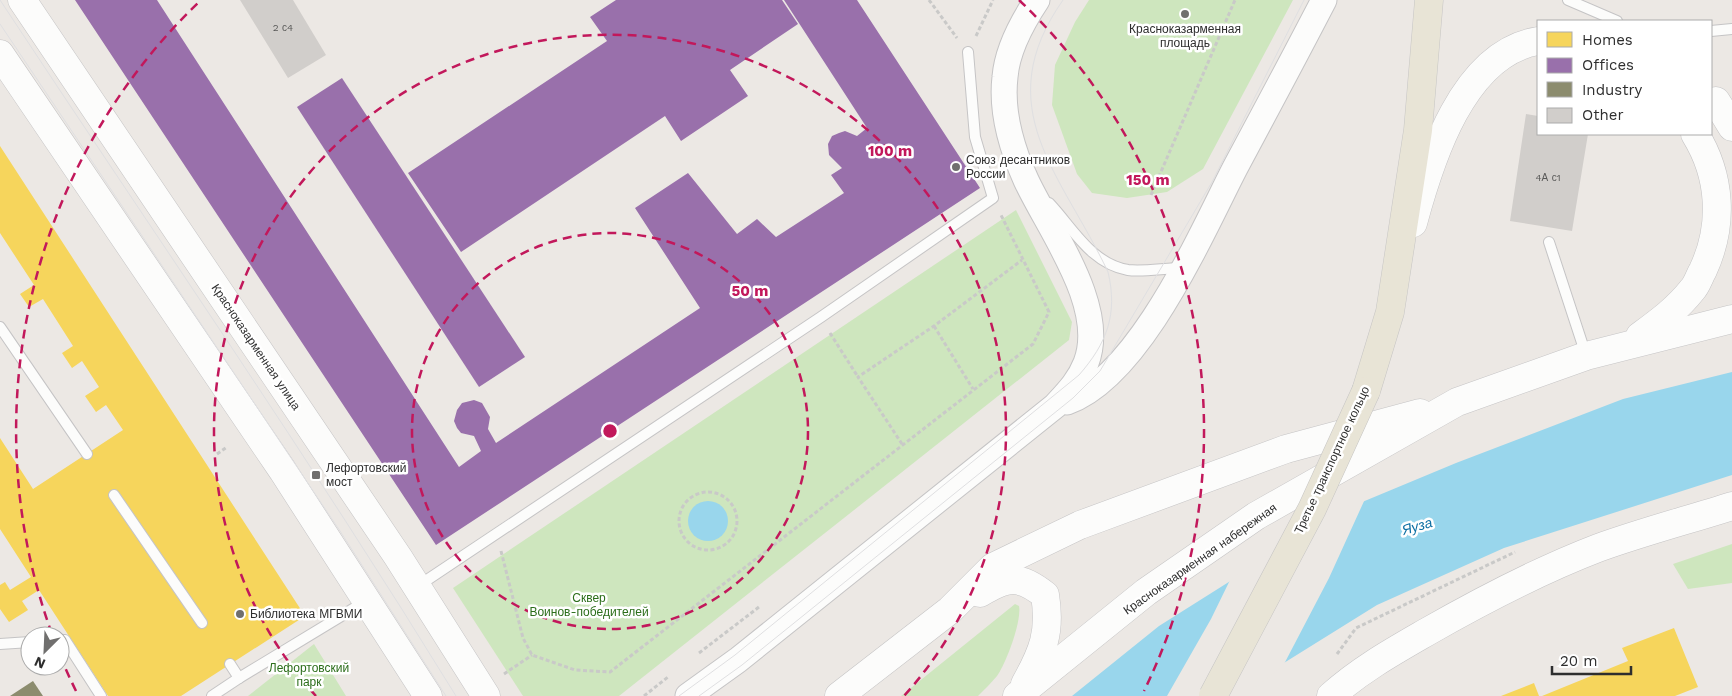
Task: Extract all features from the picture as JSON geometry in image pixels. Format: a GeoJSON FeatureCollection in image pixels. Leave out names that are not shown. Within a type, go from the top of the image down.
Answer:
{"type":"FeatureCollection","features":[{"type":"Feature","properties":{"kind":"main road","name":"Красноказарменная улица"},"geometry":{"type":"LineString","coordinates":[[22,0],[417,587],[486,696]]}},
{"type":"Feature","properties":{"kind":"main road","name":"Третье транспортное кольцо"},"geometry":{"type":"LineString","coordinates":[[1213,696],[1312,509],[1366,391],[1390,312],[1418,130],[1429,0]]}},
{"type":"Feature","properties":{"kind":"main road"},"geometry":{"type":"LineString","coordinates":[[1390,312],[1422,190],[1445,129],[1471,84],[1498,58],[1526,43],[1537,41]]}},
{"type":"Feature","properties":{"kind":"main road"},"geometry":{"type":"LineString","coordinates":[[0,54],[283,471],[428,696]]}},
{"type":"Feature","properties":{"kind":"main road"},"geometry":{"type":"LineString","coordinates":[[1716,102],[1732,127]]}},
{"type":"Feature","properties":{"kind":"main road"},"geometry":{"type":"LineString","coordinates":[[1627,345],[1670,314],[1693,289],[1711,252],[1718,212],[1715,181],[1705,150],[1696,135]]}},
{"type":"Feature","properties":{"kind":"main road","name":"Красноказарменная набережная"},"geometry":{"type":"LineString","coordinates":[[1018,694],[1146,592],[1256,516],[1457,402],[1586,356],[1732,319]]}},
{"type":"Feature","properties":{"kind":"main road"},"geometry":{"type":"LineString","coordinates":[[950,610],[993,567],[1080,525],[1286,449],[1457,402]]}},
{"type":"Feature","properties":{"kind":"main road"},"geometry":{"type":"LineString","coordinates":[[1331,696],[1353,676],[1462,612],[1528,578],[1599,548],[1732,506]]}},
{"type":"Feature","properties":{"kind":"main road"},"geometry":{"type":"LineString","coordinates":[[839,696],[950,610],[997,582],[1012,579],[1030,583],[1045,596],[1048,616],[1046,643],[1018,694]]}},
{"type":"Feature","properties":{"kind":"street"},"geometry":{"type":"LineString","coordinates":[[688,696],[738,660],[1055,406],[1078,381],[1087,362],[1091,342],[1085,300],[1072,266],[1026,179],[1005,112],[1004,76],[1014,43],[1037,0]]}},
{"type":"Feature","properties":{"kind":"street"},"geometry":{"type":"LineString","coordinates":[[1055,406],[1080,397],[1116,368],[1135,345],[1183,268],[1324,0]]}},
{"type":"Feature","properties":{"kind":"lane"},"geometry":{"type":"LineString","coordinates":[[1568,0],[1615,20]]}},
{"type":"Feature","properties":{"kind":"lane"},"geometry":{"type":"LineString","coordinates":[[1712,31],[1732,29]]}},
{"type":"Feature","properties":{"kind":"lane"},"geometry":{"type":"LineString","coordinates":[[417,587],[821,317],[993,198],[975,137],[968,52]]}},
{"type":"Feature","properties":{"kind":"lane"},"geometry":{"type":"LineString","coordinates":[[1026,179],[1062,217],[1080,241],[1102,260],[1128,270],[1183,268]]}},
{"type":"Feature","properties":{"kind":"lane"},"geometry":{"type":"LineString","coordinates":[[1548,242],[1586,356]]}},
{"type":"Feature","properties":{"kind":"lane"},"geometry":{"type":"LineString","coordinates":[[0,327],[87,454]]}},
{"type":"Feature","properties":{"kind":"lane"},"geometry":{"type":"LineString","coordinates":[[114,495],[202,623]]}},
{"type":"Feature","properties":{"kind":"lane"},"geometry":{"type":"LineString","coordinates":[[212,696],[366,600]]}},
{"type":"Feature","properties":{"kind":"lane"},"geometry":{"type":"LineString","coordinates":[[0,644],[20,643]]}},
{"type":"Feature","properties":{"kind":"lane"},"geometry":{"type":"LineString","coordinates":[[70,648],[101,696]]}},
{"type":"Feature","properties":{"kind":"lane"},"geometry":{"type":"LineString","coordinates":[[230,664],[239,678]]}},
{"type":"Feature","properties":{"kind":"path"},"geometry":{"type":"LineString","coordinates":[[929,0],[968,52],[993,0]]}},
{"type":"Feature","properties":{"kind":"path"},"geometry":{"type":"LineString","coordinates":[[1151,195],[1235,0]]}},
{"type":"Feature","properties":{"kind":"path"},"geometry":{"type":"LineString","coordinates":[[495,534],[507,571],[523,638],[532,655],[575,670],[610,672],[1033,344],[1049,312],[993,198]]}},
{"type":"Feature","properties":{"kind":"path"},"geometry":{"type":"LineString","coordinates":[[858,377],[934,326],[1022,260]]}},
{"type":"Feature","properties":{"kind":"path"},"geometry":{"type":"LineString","coordinates":[[821,317],[902,444]]}},
{"type":"Feature","properties":{"kind":"path"},"geometry":{"type":"LineString","coordinates":[[934,326],[973,389]]}},
{"type":"Feature","properties":{"kind":"path"},"geometry":{"type":"LineString","coordinates":[[217,454],[227,447]]}},
{"type":"Feature","properties":{"kind":"path"},"geometry":{"type":"LineString","coordinates":[[699,494],[717,494],[731,505],[737,522],[731,539],[724,545],[708,550],[699,549],[685,540],[679,522],[680,513],[690,498],[699,494]]}},
{"type":"Feature","properties":{"kind":"path"},"geometry":{"type":"LineString","coordinates":[[698,654],[767,601]]}},
{"type":"Feature","properties":{"kind":"path"},"geometry":{"type":"LineString","coordinates":[[510,670],[532,655]]}},
{"type":"Feature","properties":{"kind":"path"},"geometry":{"type":"LineString","coordinates":[[644,696],[674,672]]}},
{"type":"Feature","properties":{"kind":"green space"},"geometry":{"type":"Polygon","coordinates":[[[1089,0],[1293,0],[1203,169],[1167,192],[1127,198],[1092,193],[1077,174],[1052,105],[1055,65],[1075,22],[1089,0]]]}},
{"type":"Feature","properties":{"kind":"green space","name":"Сквер Воинов-победителей"},"geometry":{"type":"Polygon","coordinates":[[[1016,210],[1072,322],[1069,340],[619,696],[523,696],[453,588],[1016,210]]]}},
{"type":"Feature","properties":{"kind":"green space"},"geometry":{"type":"Polygon","coordinates":[[[1732,544],[1732,583],[1688,589],[1673,564],[1732,544]]]}},
{"type":"Feature","properties":{"kind":"green space"},"geometry":{"type":"Polygon","coordinates":[[[1015,604],[1019,606],[1018,621],[1009,652],[997,676],[978,696],[901,696],[1015,604]]]}},
{"type":"Feature","properties":{"kind":"green space","name":"Лефортовский парк"},"geometry":{"type":"Polygon","coordinates":[[[314,644],[346,696],[248,696],[314,644]]]}},
{"type":"Feature","properties":{"kind":"water","name":"Яуза"},"geometry":{"type":"Polygon","coordinates":[[[1732,372],[1732,475],[1504,548],[1377,605],[1279,666],[1239,696],[1072,696],[1159,626],[1343,510],[1456,463],[1623,399],[1732,372]]]}},
{"type":"Feature","properties":{"kind":"water"},"geometry":{"type":"Polygon","coordinates":[[[708,501],[722,507],[728,521],[722,535],[708,541],[694,535],[688,521],[694,507],[708,501]]]}},
{"type":"Feature","properties":{"kind":"pier"},"geometry":{"type":"Polygon","coordinates":[[[1365,499],[1329,578],[1283,666],[1244,696],[1167,696],[1211,619],[1231,578],[1342,508],[1365,499]]]}},
{"type":"Feature","properties":{"kind":"building: Homes"},"geometry":{"type":"Polygon","coordinates":[[[0,146],[305,616],[181,696],[108,696],[70,638],[70,626],[62,626],[39,590],[22,601],[28,610],[9,622],[0,609],[0,585],[5,582],[10,590],[31,577],[0,529],[0,438],[33,489],[123,430],[106,405],[96,412],[85,396],[99,387],[82,361],[72,368],[62,353],[73,346],[43,299],[29,307],[20,294],[34,285],[0,233],[0,146]]]}},
{"type":"Feature","properties":{"kind":"building: Homes"},"geometry":{"type":"Polygon","coordinates":[[[1674,628],[1698,687],[1675,696],[1542,696],[1628,661],[1622,648],[1674,628]]]}},
{"type":"Feature","properties":{"kind":"building: Homes"},"geometry":{"type":"Polygon","coordinates":[[[1534,683],[1539,696],[1501,696],[1534,683]]]}},
{"type":"Feature","properties":{"kind":"building: Offices"},"geometry":{"type":"Polygon","coordinates":[[[75,0],[157,0],[459,467],[481,451],[474,436],[461,433],[454,421],[457,410],[462,403],[474,400],[482,403],[490,417],[488,429],[496,443],[700,308],[635,208],[688,173],[737,234],[757,219],[776,237],[844,193],[831,175],[842,168],[829,155],[828,144],[832,136],[839,133],[845,131],[857,136],[867,128],[784,0],[857,0],[980,188],[436,545],[75,0]]]}},
{"type":"Feature","properties":{"kind":"building: Offices"},"geometry":{"type":"Polygon","coordinates":[[[616,0],[782,0],[798,24],[730,70],[748,96],[681,141],[665,116],[461,252],[408,173],[607,41],[590,17],[616,0]]]}},
{"type":"Feature","properties":{"kind":"building: Offices"},"geometry":{"type":"Polygon","coordinates":[[[342,78],[525,357],[479,387],[297,107],[342,78]]]}},
{"type":"Feature","properties":{"kind":"building: Industry"},"geometry":{"type":"Polygon","coordinates":[[[33,681],[43,696],[10,696],[33,681]]]}},
{"type":"Feature","properties":{"kind":"building: Other"},"geometry":{"type":"Polygon","coordinates":[[[240,0],[293,0],[326,55],[288,78],[240,0]]]}},
{"type":"Feature","properties":{"kind":"building: Other"},"geometry":{"type":"Polygon","coordinates":[[[1526,114],[1537,116],[1537,135],[1588,135],[1572,231],[1510,221],[1526,114]]]}},
{"type":"Feature","properties":{"kind":"tram line"},"geometry":{"type":"LineString","coordinates":[[0,0],[288,433],[456,696]]}},
{"type":"Feature","properties":{"kind":"tram line"},"geometry":{"type":"LineString","coordinates":[[679,696],[735,655],[1079,375],[1097,351],[1108,327],[1111,315],[1112,301],[1108,272],[1054,171],[1040,140],[1032,108],[1032,74],[1041,39],[1063,0]]}},
{"type":"Feature","properties":{"kind":"tram line"},"geometry":{"type":"LineString","coordinates":[[699,696],[742,665],[1073,398],[1100,371],[1212,182],[1304,0]]}},
{"type":"Feature","properties":{"kind":"tram line"},"geometry":{"type":"LineString","coordinates":[[0,24],[340,531],[446,696]]}},
{"type":"Feature","properties":{"kind":"place","name":"Красноказарменная площадь"},"geometry":{"type":"Point","coordinates":[1185,14]}},
{"type":"Feature","properties":{"kind":"place","name":"Союз десантников России"},"geometry":{"type":"Point","coordinates":[956,167]}},
{"type":"Feature","properties":{"kind":"place","name":"Лефортовский мост"},"geometry":{"type":"Point","coordinates":[316,475]}},
{"type":"Feature","properties":{"kind":"place","name":"Библиотека МГВМИ"},"geometry":{"type":"Point","coordinates":[240,614]}}]}
